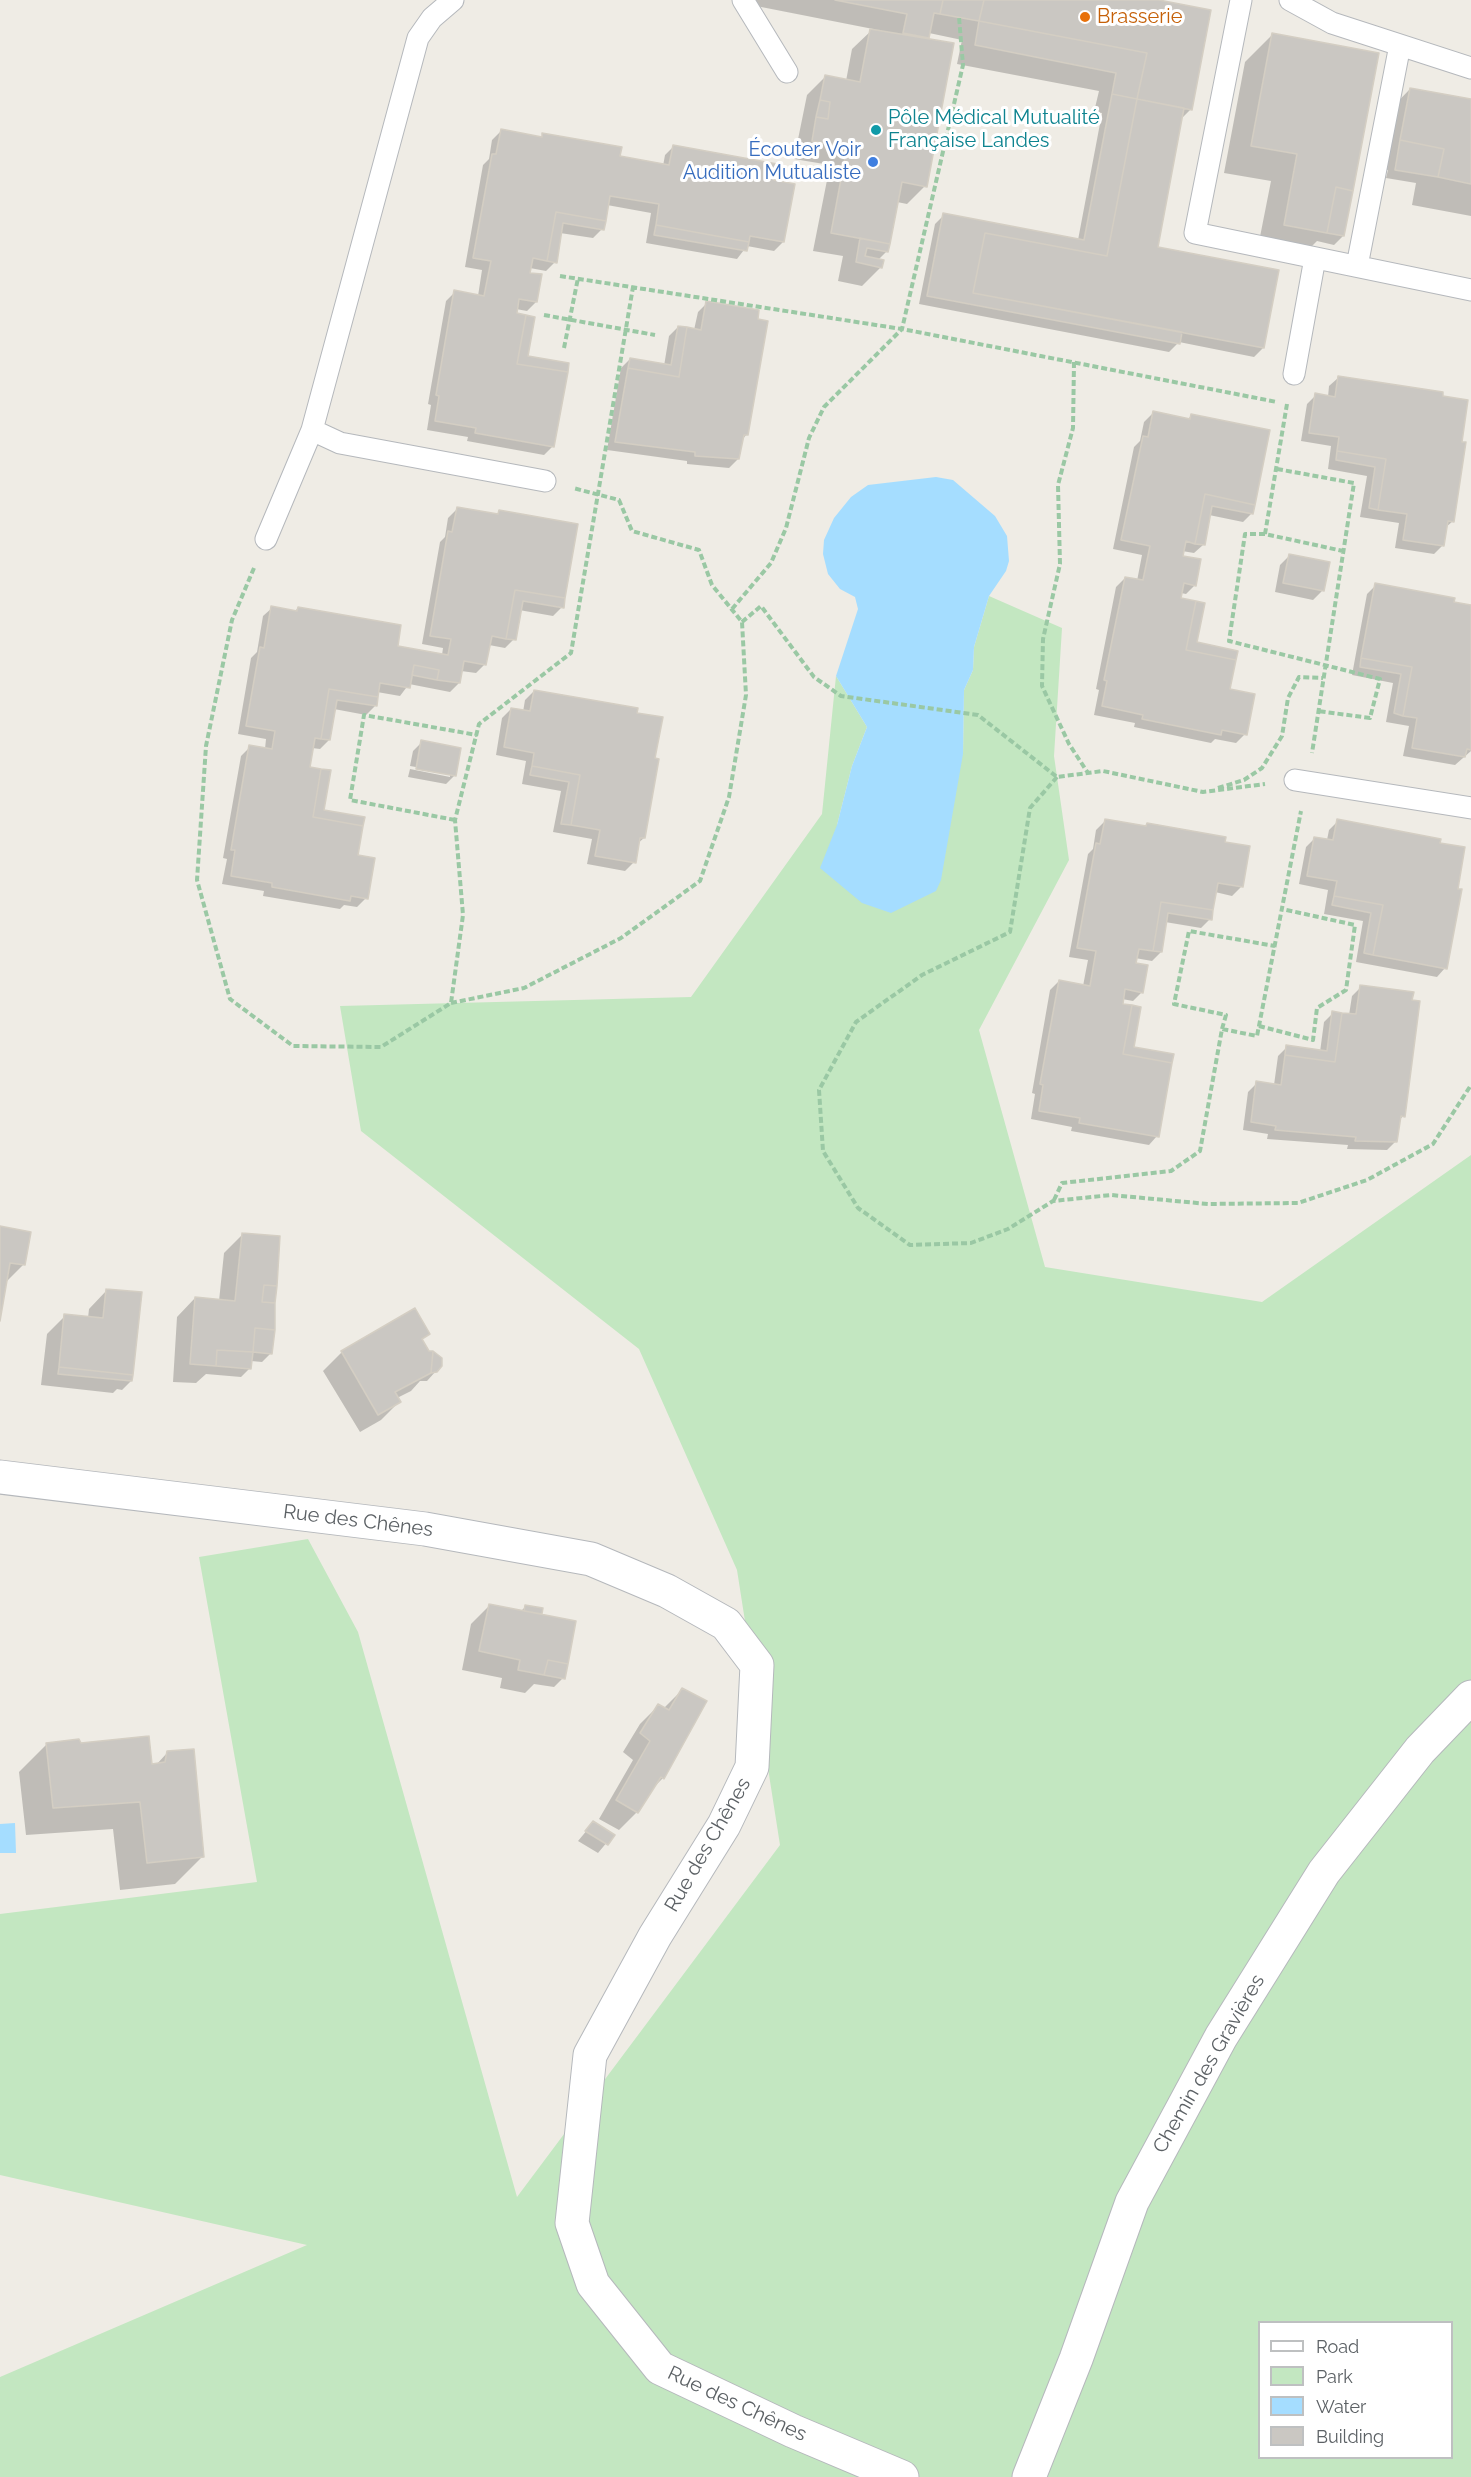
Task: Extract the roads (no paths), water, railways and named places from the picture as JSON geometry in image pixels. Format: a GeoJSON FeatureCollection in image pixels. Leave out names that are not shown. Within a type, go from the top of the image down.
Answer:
{"type":"FeatureCollection","features":[{"type":"Feature","properties":{"kind":"street","name":"Rue des Chênes"},"geometry":{"type":"LineString","coordinates":[[0,1478],[425,1528],[591,1559],[667,1591],[726,1624],[757,1665],[752,1767],[724,1825],[655,1936],[590,2055],[572,2223],[593,2284],[660,2368],[793,2431],[902,2477]]}},
{"type":"Feature","properties":{"kind":"street","name":"Chemin des Gravières"},"geometry":{"type":"LineString","coordinates":[[1029,2477],[1076,2359],[1132,2202],[1221,2037],[1324,1872],[1420,1750],[1471,1697]]}},
{"type":"Feature","properties":{"kind":"lane"},"geometry":{"type":"LineString","coordinates":[[266,539],[312,430],[418,38],[432,18],[453,0]]}},
{"type":"Feature","properties":{"kind":"lane"},"geometry":{"type":"LineString","coordinates":[[743,0],[787,72]]}},
{"type":"Feature","properties":{"kind":"lane"},"geometry":{"type":"LineString","coordinates":[[1241,0],[1195,233],[1471,290]]}},
{"type":"Feature","properties":{"kind":"lane"},"geometry":{"type":"LineString","coordinates":[[1290,0],[1332,23],[1471,68]]}},
{"type":"Feature","properties":{"kind":"lane"},"geometry":{"type":"LineString","coordinates":[[1357,266],[1400,45]]}},
{"type":"Feature","properties":{"kind":"lane"},"geometry":{"type":"LineString","coordinates":[[1294,374],[1315,258]]}},
{"type":"Feature","properties":{"kind":"lane"},"geometry":{"type":"LineString","coordinates":[[312,430],[340,443],[545,481]]}},
{"type":"Feature","properties":{"kind":"lane"},"geometry":{"type":"LineString","coordinates":[[1301,781],[1471,808]]}},
{"type":"Feature","properties":{"kind":"water"},"geometry":{"type":"Polygon","coordinates":[[[936,477],[953,480],[995,516],[1007,536],[1009,561],[1006,571],[989,596],[974,647],[973,670],[964,690],[963,754],[941,880],[936,891],[891,913],[862,903],[820,868],[837,825],[852,766],[867,727],[836,676],[858,609],[855,597],[840,589],[828,574],[823,554],[824,540],[834,518],[851,497],[868,485],[936,477]]]}},
{"type":"Feature","properties":{"kind":"water"},"geometry":{"type":"Polygon","coordinates":[[[15,1823],[16,1853],[0,1853],[0,1824],[15,1823]]]}},
{"type":"Feature","properties":{"kind":"place","name":"Brasserie"},"geometry":{"type":"Point","coordinates":[1085,17]}},
{"type":"Feature","properties":{"kind":"place","name":"Pôle Médical Mutualité Française Landes"},"geometry":{"type":"Point","coordinates":[876,130]}},
{"type":"Feature","properties":{"kind":"place","name":"Écouter Voir Audition Mutualiste"},"geometry":{"type":"Point","coordinates":[873,162]}}]}
